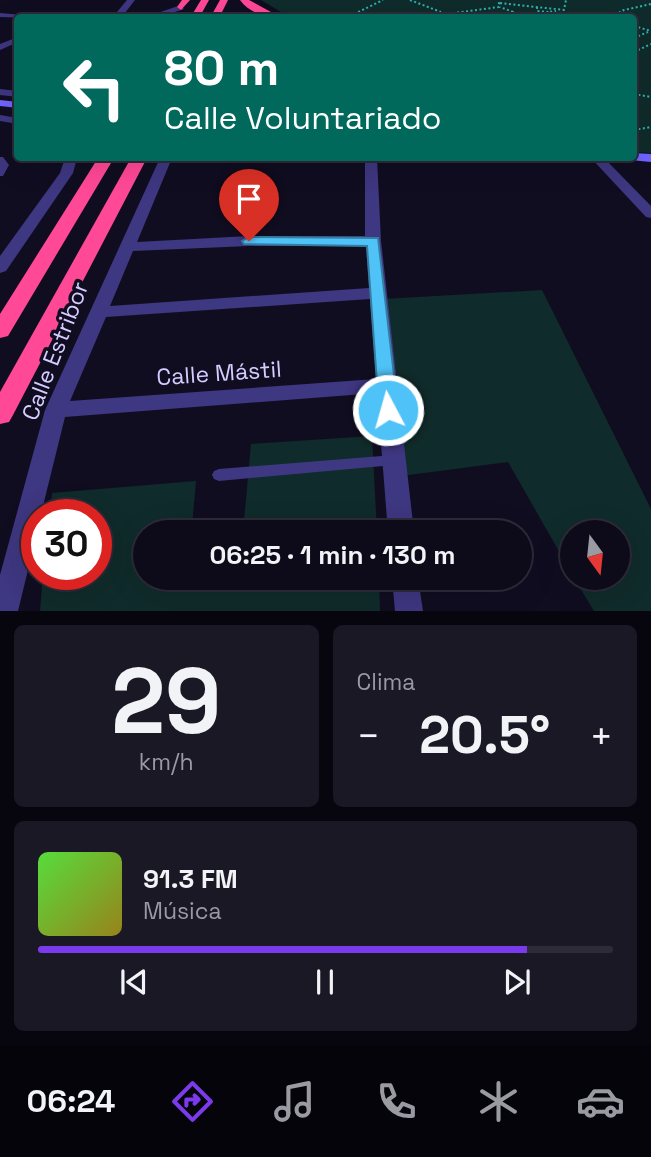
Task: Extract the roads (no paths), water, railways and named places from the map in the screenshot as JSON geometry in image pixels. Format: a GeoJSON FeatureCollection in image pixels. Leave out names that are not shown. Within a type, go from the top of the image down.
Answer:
{"type":"FeatureCollection","features":[{"type":"Feature","properties":{"kind":"highway"},"geometry":{"type":"LineString","coordinates":[[244,0],[248,5],[269,14]]}},
{"type":"Feature","properties":{"kind":"highway"},"geometry":{"type":"LineString","coordinates":[[0,324],[104,161]]}},
{"type":"Feature","properties":{"kind":"highway"},"geometry":{"type":"LineString","coordinates":[[3,414],[137,161]]}},
{"type":"Feature","properties":{"kind":"highway"},"geometry":{"type":"LineString","coordinates":[[0,331],[34,273]]}},
{"type":"Feature","properties":{"kind":"street"},"geometry":{"type":"LineString","coordinates":[[119,14],[131,0]]}},
{"type":"Feature","properties":{"kind":"street"},"geometry":{"type":"LineString","coordinates":[[159,14],[184,4]]}},
{"type":"Feature","properties":{"kind":"street"},"geometry":{"type":"LineString","coordinates":[[0,268],[66,173],[70,161]]}},
{"type":"Feature","properties":{"kind":"street","name":"Calle Estribor"},"geometry":{"type":"LineString","coordinates":[[4,611],[56,410],[165,161]]}},
{"type":"Feature","properties":{"kind":"street"},"geometry":{"type":"LineString","coordinates":[[370,161],[373,241],[400,520]]}},
{"type":"Feature","properties":{"kind":"street"},"geometry":{"type":"LineString","coordinates":[[600,161],[651,214]]}},
{"type":"Feature","properties":{"kind":"street"},"geometry":{"type":"LineString","coordinates":[[125,247],[249,241],[373,241]]}},
{"type":"Feature","properties":{"kind":"street"},"geometry":{"type":"LineString","coordinates":[[97,312],[378,293]]}},
{"type":"Feature","properties":{"kind":"street","name":"Calle Mástil"},"geometry":{"type":"LineString","coordinates":[[56,410],[386,385]]}},
{"type":"Feature","properties":{"kind":"street"},"geometry":{"type":"LineString","coordinates":[[406,590],[409,611]]}},
{"type":"Feature","properties":{"kind":"lane"},"geometry":{"type":"LineString","coordinates":[[0,159],[5,165],[0,174]]}},
{"type":"Feature","properties":{"kind":"lane"},"geometry":{"type":"LineString","coordinates":[[219,475],[394,460]]}}]}
